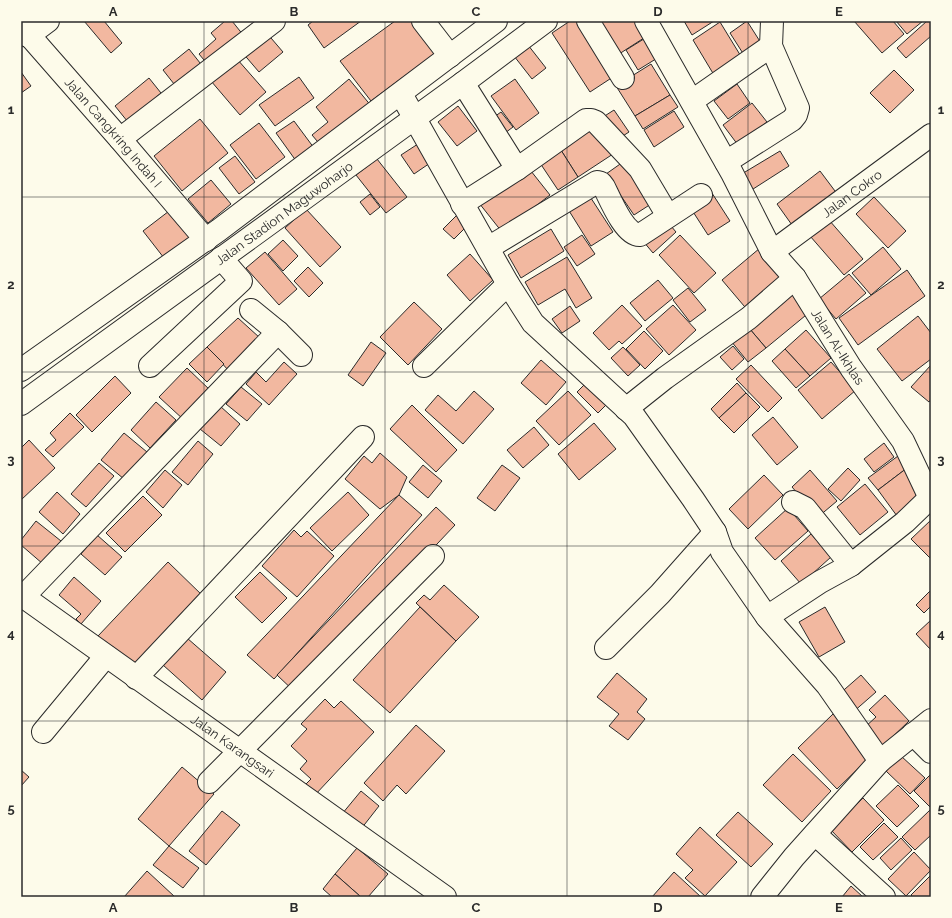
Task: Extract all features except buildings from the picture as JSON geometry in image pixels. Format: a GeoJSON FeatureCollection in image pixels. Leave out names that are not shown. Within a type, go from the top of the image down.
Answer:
{"type":"FeatureCollection","features":[{"type":"Feature","properties":{"kind":"street"},"geometry":{"type":"LineString","coordinates":[[25,31],[48,21]]}},
{"type":"Feature","properties":{"kind":"street"},"geometry":{"type":"LineString","coordinates":[[120,139],[274,21]]}},
{"type":"Feature","properties":{"kind":"street"},"geometry":{"type":"LineString","coordinates":[[423,21],[450,56]]}},
{"type":"Feature","properties":{"kind":"street","name":"Jalan Stadion Maguwoharjo"},"geometry":{"type":"LineString","coordinates":[[21,370],[206,240],[496,21]]}},
{"type":"Feature","properties":{"kind":"street","name":"Jalan Stadion Maguwoharjo"},"geometry":{"type":"LineString","coordinates":[[21,404],[546,21]]}},
{"type":"Feature","properties":{"kind":"street"},"geometry":{"type":"LineString","coordinates":[[588,21],[623,78]]}},
{"type":"Feature","properties":{"kind":"street","name":"Jalan Al-Ikhlas"},"geometry":{"type":"LineString","coordinates":[[646,21],[726,162],[772,252],[795,278],[851,368],[904,441],[930,498],[905,522],[851,565],[820,582],[767,617]]}},
{"type":"Feature","properties":{"kind":"street"},"geometry":{"type":"LineString","coordinates":[[726,162],[792,120],[797,113],[798,109],[771,46],[772,21]]}},
{"type":"Feature","properties":{"kind":"street","name":"Jalan Cangkring Indah I"},"geometry":{"type":"LineString","coordinates":[[25,31],[206,240]]}},
{"type":"Feature","properties":{"kind":"street"},"geometry":{"type":"LineString","coordinates":[[692,101],[771,46]]}},
{"type":"Feature","properties":{"kind":"street"},"geometry":{"type":"LineString","coordinates":[[463,83],[517,169]]}},
{"type":"Feature","properties":{"kind":"street"},"geometry":{"type":"LineString","coordinates":[[401,94],[508,284],[533,323],[634,416],[715,532],[722,552],[767,617],[827,686],[880,761]]}},
{"type":"Feature","properties":{"kind":"street"},"geometry":{"type":"LineString","coordinates":[[462,204],[517,169],[586,120],[591,120],[600,126],[640,169],[668,216]]}},
{"type":"Feature","properties":{"kind":"street","name":"Jalan Cokro"},"geometry":{"type":"LineString","coordinates":[[772,252],[931,136]]}},
{"type":"Feature","properties":{"kind":"street"},"geometry":{"type":"LineString","coordinates":[[488,248],[597,182],[601,183],[604,187],[620,219],[629,231],[635,235],[640,235],[701,194]]}},
{"type":"Feature","properties":{"kind":"street"},"geometry":{"type":"LineString","coordinates":[[150,366],[241,281],[221,258]]}},
{"type":"Feature","properties":{"kind":"street"},"geometry":{"type":"LineString","coordinates":[[626,409],[665,378],[749,318],[795,278]]}},
{"type":"Feature","properties":{"kind":"street"},"geometry":{"type":"LineString","coordinates":[[424,366],[508,284]]}},
{"type":"Feature","properties":{"kind":"street"},"geometry":{"type":"LineString","coordinates":[[251,310],[278,332],[300,355]]}},
{"type":"Feature","properties":{"kind":"street"},"geometry":{"type":"LineString","coordinates":[[22,596],[278,332]]}},
{"type":"Feature","properties":{"kind":"street"},"geometry":{"type":"LineString","coordinates":[[136,678],[363,437]]}},
{"type":"Feature","properties":{"kind":"street"},"geometry":{"type":"LineString","coordinates":[[793,502],[805,508],[851,565]]}},
{"type":"Feature","properties":{"kind":"street"},"geometry":{"type":"LineString","coordinates":[[606,648],[660,594],[715,532]]}},
{"type":"Feature","properties":{"kind":"street"},"geometry":{"type":"LineString","coordinates":[[209,782],[433,556]]}},
{"type":"Feature","properties":{"kind":"street","name":"Jalan Karangsari"},"geometry":{"type":"LineString","coordinates":[[22,596],[445,897]]}},
{"type":"Feature","properties":{"kind":"street"},"geometry":{"type":"LineString","coordinates":[[43,732],[106,656]]}},
{"type":"Feature","properties":{"kind":"street"},"geometry":{"type":"LineString","coordinates":[[762,897],[794,856],[880,761],[931,720]]}},
{"type":"Feature","properties":{"kind":"street"},"geometry":{"type":"LineString","coordinates":[[913,734],[931,752]]}},
{"type":"Feature","properties":{"kind":"street"},"geometry":{"type":"LineString","coordinates":[[815,834],[884,897]]}}]}
